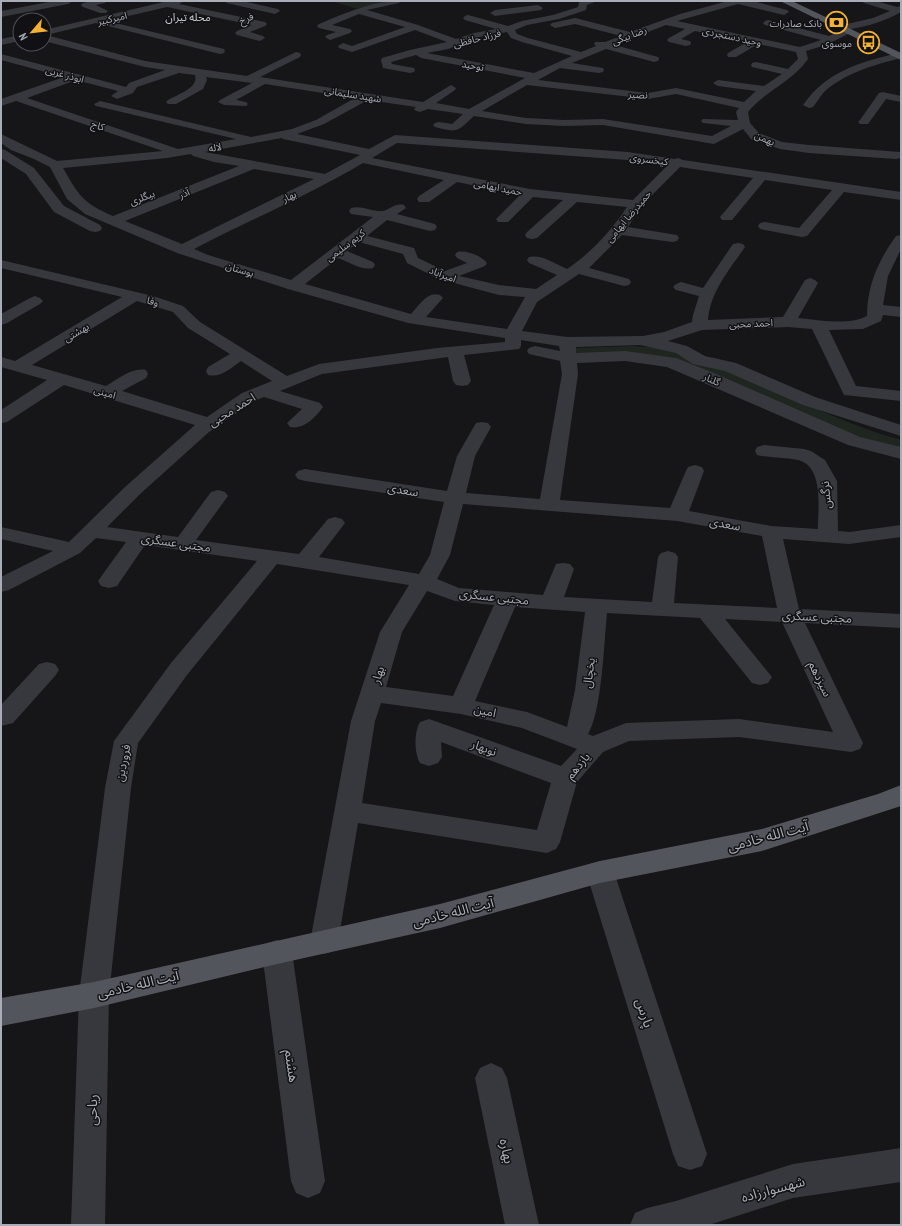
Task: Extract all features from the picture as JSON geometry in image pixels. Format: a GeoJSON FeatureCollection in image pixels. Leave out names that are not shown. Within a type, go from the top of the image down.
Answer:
{"type":"FeatureCollection","features":[{"type":"Feature","properties":{"kind":"main road"},"geometry":{"type":"LineString","coordinates":[[785,1],[900,57]]}},
{"type":"Feature","properties":{"kind":"main road","name":"آیت الله خادمی"},"geometry":{"type":"LineString","coordinates":[[1,1012],[94,995],[276,952],[440,916],[600,872],[762,840],[901,795]]}},
{"type":"Feature","properties":{"kind":"street"},"geometry":{"type":"LineString","coordinates":[[1,14],[68,1]]}},
{"type":"Feature","properties":{"kind":"street"},"geometry":{"type":"LineString","coordinates":[[102,1],[86,5],[103,11]]}},
{"type":"Feature","properties":{"kind":"street"},"geometry":{"type":"LineString","coordinates":[[146,1],[166,5]]}},
{"type":"Feature","properties":{"kind":"street","name":"امیرکبیر"},"geometry":{"type":"LineString","coordinates":[[52,31],[65,28],[98,26],[179,1]]}},
{"type":"Feature","properties":{"kind":"street"},"geometry":{"type":"LineString","coordinates":[[230,1],[275,10]]}},
{"type":"Feature","properties":{"kind":"street"},"geometry":{"type":"LineString","coordinates":[[330,37],[347,31],[322,26],[362,9],[396,1]]}},
{"type":"Feature","properties":{"kind":"street"},"geometry":{"type":"LineString","coordinates":[[524,1],[538,8],[554,22],[575,21],[629,35]]}},
{"type":"Feature","properties":{"kind":"street","name":"رضا بیگی"},"geometry":{"type":"LineString","coordinates":[[439,125],[455,128],[472,112],[559,65],[604,45],[665,22],[738,1],[784,12]]}},
{"type":"Feature","properties":{"kind":"street"},"geometry":{"type":"LineString","coordinates":[[867,1],[898,9]]}},
{"type":"Feature","properties":{"kind":"street","name":"فرخ"},"geometry":{"type":"LineString","coordinates":[[166,5],[262,24],[240,33],[260,38]]}},
{"type":"Feature","properties":{"kind":"street","name":"فرزاد حافظی"},"geometry":{"type":"LineString","coordinates":[[386,60],[410,53],[457,46],[477,36],[509,29],[525,23],[554,22],[564,13],[588,6]]}},
{"type":"Feature","properties":{"kind":"street"},"geometry":{"type":"LineString","coordinates":[[1,7],[12,11]]}},
{"type":"Feature","properties":{"kind":"street"},"geometry":{"type":"LineString","coordinates":[[345,7],[415,27],[457,46]]}},
{"type":"Feature","properties":{"kind":"street"},"geometry":{"type":"LineString","coordinates":[[495,13],[538,8]]}},
{"type":"Feature","properties":{"kind":"street"},"geometry":{"type":"LineString","coordinates":[[686,9],[697,12]]}},
{"type":"Feature","properties":{"kind":"street"},"geometry":{"type":"LineString","coordinates":[[747,106],[753,99],[766,89],[783,80],[791,73],[803,59],[800,50],[831,39],[844,30],[888,16],[898,9]]}},
{"type":"Feature","properties":{"kind":"street"},"geometry":{"type":"LineString","coordinates":[[888,16],[901,19]]}},
{"type":"Feature","properties":{"kind":"street"},"geometry":{"type":"LineString","coordinates":[[314,17],[332,22]]}},
{"type":"Feature","properties":{"kind":"street"},"geometry":{"type":"LineString","coordinates":[[469,23],[484,22],[509,29],[514,36],[581,55]]}},
{"type":"Feature","properties":{"kind":"street","name":"وحید دستجردی"},"geometry":{"type":"LineString","coordinates":[[665,22],[800,50]]}},
{"type":"Feature","properties":{"kind":"street"},"geometry":{"type":"LineString","coordinates":[[52,23],[65,28]]}},
{"type":"Feature","properties":{"kind":"street"},"geometry":{"type":"LineString","coordinates":[[634,23],[648,28]]}},
{"type":"Feature","properties":{"kind":"street"},"geometry":{"type":"LineString","coordinates":[[768,23],[831,39]]}},
{"type":"Feature","properties":{"kind":"street"},"geometry":{"type":"LineString","coordinates":[[56,40],[98,26],[220,52]]}},
{"type":"Feature","properties":{"kind":"street"},"geometry":{"type":"LineString","coordinates":[[348,48],[367,44],[415,27]]}},
{"type":"Feature","properties":{"kind":"street"},"geometry":{"type":"LineString","coordinates":[[686,43],[672,40],[694,28]]}},
{"type":"Feature","properties":{"kind":"street","name":"شهید سلیمانی"},"geometry":{"type":"LineString","coordinates":[[52,39],[145,64],[399,101],[421,108],[472,112],[526,121],[603,122],[714,140],[744,124]]}},
{"type":"Feature","properties":{"kind":"street"},"geometry":{"type":"LineString","coordinates":[[589,39],[604,45],[654,59]]}},
{"type":"Feature","properties":{"kind":"street"},"geometry":{"type":"LineString","coordinates":[[1,42],[12,40]]}},
{"type":"Feature","properties":{"kind":"street"},"geometry":{"type":"LineString","coordinates":[[732,55],[756,41]]}},
{"type":"Feature","properties":{"kind":"street"},"geometry":{"type":"LineString","coordinates":[[516,50],[536,43]]}},
{"type":"Feature","properties":{"kind":"street"},"geometry":{"type":"LineString","coordinates":[[367,44],[382,48]]}},
{"type":"Feature","properties":{"kind":"street","name":"توحید"},"geometry":{"type":"LineString","coordinates":[[410,53],[528,81]]}},
{"type":"Feature","properties":{"kind":"street"},"geometry":{"type":"LineString","coordinates":[[619,61],[638,54]]}},
{"type":"Feature","properties":{"kind":"street"},"geometry":{"type":"LineString","coordinates":[[249,79],[296,55]]}},
{"type":"Feature","properties":{"kind":"street","name":"ابوذر غربی"},"geometry":{"type":"LineString","coordinates":[[1,57],[75,78],[129,91]]}},
{"type":"Feature","properties":{"kind":"street"},"geometry":{"type":"LineString","coordinates":[[809,105],[822,88],[846,74],[875,62],[900,57]]}},
{"type":"Feature","properties":{"kind":"street"},"geometry":{"type":"LineString","coordinates":[[372,59],[386,60],[387,66],[410,70]]}},
{"type":"Feature","properties":{"kind":"street"},"geometry":{"type":"LineString","coordinates":[[559,65],[600,70]]}},
{"type":"Feature","properties":{"kind":"street"},"geometry":{"type":"LineString","coordinates":[[756,65],[791,73]]}},
{"type":"Feature","properties":{"kind":"street"},"geometry":{"type":"LineString","coordinates":[[69,116],[129,91],[133,85],[177,69]]}},
{"type":"Feature","properties":{"kind":"street"},"geometry":{"type":"LineString","coordinates":[[172,102],[199,86],[202,80],[200,73]]}},
{"type":"Feature","properties":{"kind":"street"},"geometry":{"type":"LineString","coordinates":[[1,103],[75,78]]}},
{"type":"Feature","properties":{"kind":"street"},"geometry":{"type":"LineString","coordinates":[[242,104],[224,102],[263,81]]}},
{"type":"Feature","properties":{"kind":"street"},"geometry":{"type":"LineString","coordinates":[[503,83],[528,81]]}},
{"type":"Feature","properties":{"kind":"street","name":"نصیر"},"geometry":{"type":"LineString","coordinates":[[528,81],[649,100],[659,93],[676,91],[747,106]]}},
{"type":"Feature","properties":{"kind":"street"},"geometry":{"type":"LineString","coordinates":[[718,83],[766,89]]}},
{"type":"Feature","properties":{"kind":"street"},"geometry":{"type":"LineString","coordinates":[[421,108],[450,88]]}},
{"type":"Feature","properties":{"kind":"street"},"geometry":{"type":"LineString","coordinates":[[864,122],[883,95],[901,99]]}},
{"type":"Feature","properties":{"kind":"street","name":"لاله"},"geometry":{"type":"LineString","coordinates":[[55,165],[179,152],[282,135],[320,122],[366,96]]}},
{"type":"Feature","properties":{"kind":"street","name":"کاج"},"geometry":{"type":"LineString","coordinates":[[17,98],[179,152]]}},
{"type":"Feature","properties":{"kind":"street"},"geometry":{"type":"LineString","coordinates":[[389,108],[399,101]]}},
{"type":"Feature","properties":{"kind":"street"},"geometry":{"type":"LineString","coordinates":[[100,104],[254,140]]}},
{"type":"Feature","properties":{"kind":"street","name":"بهمن"},"geometry":{"type":"LineString","coordinates":[[747,106],[742,112],[744,124],[755,136],[780,145],[809,149],[899,155]]}},
{"type":"Feature","properties":{"kind":"street"},"geometry":{"type":"LineString","coordinates":[[634,127],[641,116]]}},
{"type":"Feature","properties":{"kind":"street"},"geometry":{"type":"LineString","coordinates":[[526,121],[512,134],[529,139]]}},
{"type":"Feature","properties":{"kind":"street"},"geometry":{"type":"LineString","coordinates":[[707,121],[744,124]]}},
{"type":"Feature","properties":{"kind":"street"},"geometry":{"type":"LineString","coordinates":[[594,134],[603,122]]}},
{"type":"Feature","properties":{"kind":"street"},"geometry":{"type":"LineString","coordinates":[[646,158],[650,144],[665,131]]}},
{"type":"Feature","properties":{"kind":"street","name":"حمید ایهامی"},"geometry":{"type":"LineString","coordinates":[[282,135],[455,178],[530,193],[636,204]]}},
{"type":"Feature","properties":{"kind":"street"},"geometry":{"type":"LineString","coordinates":[[1,138],[15,147],[38,156],[55,165]]}},
{"type":"Feature","properties":{"kind":"street","name":"کیخسروی"},"geometry":{"type":"LineString","coordinates":[[395,139],[646,158],[901,196]]}},
{"type":"Feature","properties":{"kind":"street","name":"بهار"},"geometry":{"type":"LineString","coordinates":[[182,250],[255,212],[328,178],[395,139]]}},
{"type":"Feature","properties":{"kind":"street"},"geometry":{"type":"LineString","coordinates":[[148,168],[192,150],[199,154],[232,161],[328,178]]}},
{"type":"Feature","properties":{"kind":"street","name":"بوستان"},"geometry":{"type":"LineString","coordinates":[[1,153],[30,171],[59,209],[90,226],[228,280]]}},
{"type":"Feature","properties":{"kind":"street","name":"بیگلری"},"geometry":{"type":"LineString","coordinates":[[97,214],[232,161]]}},
{"type":"Feature","properties":{"kind":"street","name":"حمیدرضا ایهامی"},"geometry":{"type":"LineString","coordinates":[[513,340],[517,324],[531,299],[586,263],[619,230],[636,204],[678,162]]}},
{"type":"Feature","properties":{"kind":"street","name":"بوستان"},"geometry":{"type":"LineString","coordinates":[[55,165],[72,196],[90,211],[115,220],[182,250],[295,297],[342,314]]}},
{"type":"Feature","properties":{"kind":"street","name":"آذر"},"geometry":{"type":"LineString","coordinates":[[115,220],[253,165]]}},
{"type":"Feature","properties":{"kind":"street"},"geometry":{"type":"LineString","coordinates":[[348,166],[377,173]]}},
{"type":"Feature","properties":{"kind":"street"},"geometry":{"type":"LineString","coordinates":[[726,217],[762,176]]}},
{"type":"Feature","properties":{"kind":"street"},"geometry":{"type":"LineString","coordinates":[[424,199],[455,178]]}},
{"type":"Feature","properties":{"kind":"street"},"geometry":{"type":"LineString","coordinates":[[766,226],[802,233],[840,188]]}},
{"type":"Feature","properties":{"kind":"street"},"geometry":{"type":"LineString","coordinates":[[503,219],[530,193]]}},
{"type":"Feature","properties":{"kind":"street"},"geometry":{"type":"LineString","coordinates":[[532,235],[575,197]]}},
{"type":"Feature","properties":{"kind":"street"},"geometry":{"type":"LineString","coordinates":[[240,208],[255,212]]}},
{"type":"Feature","properties":{"kind":"street","name":"کریم سلیمی"},"geometry":{"type":"LineString","coordinates":[[295,297],[336,252],[385,215],[399,208]]}},
{"type":"Feature","properties":{"kind":"street"},"geometry":{"type":"LineString","coordinates":[[356,211],[385,215],[430,227]]}},
{"type":"Feature","properties":{"kind":"street"},"geometry":{"type":"LineString","coordinates":[[619,230],[672,238]]}},
{"type":"Feature","properties":{"kind":"street","name":"امیرآباد"},"geometry":{"type":"LineString","coordinates":[[356,237],[409,251],[412,260],[444,276],[499,290],[539,294]]}},
{"type":"Feature","properties":{"kind":"street"},"geometry":{"type":"LineString","coordinates":[[901,239],[889,254],[876,286],[874,309],[901,312]]}},
{"type":"Feature","properties":{"kind":"street"},"geometry":{"type":"LineString","coordinates":[[700,325],[700,319],[708,294],[738,247]]}},
{"type":"Feature","properties":{"kind":"street"},"geometry":{"type":"LineString","coordinates":[[336,252],[368,265]]}},
{"type":"Feature","properties":{"kind":"street"},"geometry":{"type":"LineString","coordinates":[[444,276],[480,263],[462,255]]}},
{"type":"Feature","properties":{"kind":"street"},"geometry":{"type":"LineString","coordinates":[[534,260],[573,272],[624,282]]}},
{"type":"Feature","properties":{"kind":"street","name":"وفا"},"geometry":{"type":"LineString","coordinates":[[1,264],[136,296],[178,309],[194,325],[286,383]]}},
{"type":"Feature","properties":{"kind":"street"},"geometry":{"type":"LineString","coordinates":[[788,322],[810,283]]}},
{"type":"Feature","properties":{"kind":"street"},"geometry":{"type":"LineString","coordinates":[[681,287],[708,294]]}},
{"type":"Feature","properties":{"kind":"street","name":"بهشتی"},"geometry":{"type":"LineString","coordinates":[[9,365],[136,296]]}},
{"type":"Feature","properties":{"kind":"street","name":"بوستان"},"geometry":{"type":"LineString","coordinates":[[295,297],[513,340]]}},
{"type":"Feature","properties":{"kind":"street"},"geometry":{"type":"LineString","coordinates":[[414,320],[435,298]]}},
{"type":"Feature","properties":{"kind":"street"},"geometry":{"type":"LineString","coordinates":[[1,320],[35,301]]}},
{"type":"Feature","properties":{"kind":"street","name":"احمد محبی"},"geometry":{"type":"LineString","coordinates":[[640,340],[666,337],[700,325],[788,322],[832,326],[864,324],[874,318],[874,309]]}},
{"type":"Feature","properties":{"kind":"street"},"geometry":{"type":"LineString","coordinates":[[357,319],[513,340]]}},
{"type":"Feature","properties":{"kind":"street"},"geometry":{"type":"LineString","coordinates":[[818,325],[850,391],[901,396]]}},
{"type":"Feature","properties":{"kind":"street","name":"احمد محبی"},"geometry":{"type":"LineString","coordinates":[[1,585],[73,549],[132,491],[209,424],[248,398],[319,369],[455,352],[513,340]]}},
{"type":"Feature","properties":{"kind":"street","name":"گلنار"},"geometry":{"type":"LineString","coordinates":[[513,340],[568,350],[670,362],[708,377],[854,441],[901,452]]}},
{"type":"Feature","properties":{"kind":"street","name":"گلنار"},"geometry":{"type":"LineString","coordinates":[[568,350],[640,340],[681,349],[699,360],[730,367],[810,401],[901,431]]}},
{"type":"Feature","properties":{"kind":"street"},"geometry":{"type":"LineString","coordinates":[[549,505],[570,374],[568,350]]}},
{"type":"Feature","properties":{"kind":"street"},"geometry":{"type":"LineString","coordinates":[[455,352],[462,381]]}},
{"type":"Feature","properties":{"kind":"street"},"geometry":{"type":"LineString","coordinates":[[214,371],[242,354]]}},
{"type":"Feature","properties":{"kind":"street","name":"امینی"},"geometry":{"type":"LineString","coordinates":[[9,365],[108,392],[209,424]]}},
{"type":"Feature","properties":{"kind":"street"},"geometry":{"type":"LineString","coordinates":[[108,392],[140,374]]}},
{"type":"Feature","properties":{"kind":"street"},"geometry":{"type":"LineString","coordinates":[[1,418],[61,380]]}},
{"type":"Feature","properties":{"kind":"street"},"geometry":{"type":"LineString","coordinates":[[263,391],[314,407],[296,423]]}},
{"type":"Feature","properties":{"kind":"street","name":"بهار"},"geometry":{"type":"LineString","coordinates":[[324,942],[363,721],[391,632],[415,592],[440,555],[466,456],[482,427]]}},
{"type":"Feature","properties":{"kind":"street","name":"نرگس"},"geometry":{"type":"LineString","coordinates":[[764,451],[804,455],[818,464],[826,481],[828,537]]}},
{"type":"Feature","properties":{"kind":"street"},"geometry":{"type":"LineString","coordinates":[[677,516],[695,470]]}},
{"type":"Feature","properties":{"kind":"street","name":"سعدی"},"geometry":{"type":"LineString","coordinates":[[305,475],[455,498],[549,505],[648,504],[677,516],[771,532],[849,538],[901,530]]}},
{"type":"Feature","properties":{"kind":"street"},"geometry":{"type":"LineString","coordinates":[[183,544],[218,496]]}},
{"type":"Feature","properties":{"kind":"street"},"geometry":{"type":"LineString","coordinates":[[305,562],[335,523]]}},
{"type":"Feature","properties":{"kind":"street","name":"مجتبی عسگری"},"geometry":{"type":"LineString","coordinates":[[93,531],[363,570],[423,582],[455,594],[507,600],[901,622]]}},
{"type":"Feature","properties":{"kind":"street","name":"سیزدهم"},"geometry":{"type":"LineString","coordinates":[[771,532],[790,616],[850,743]]}},
{"type":"Feature","properties":{"kind":"street"},"geometry":{"type":"LineString","coordinates":[[1,533],[73,549]]}},
{"type":"Feature","properties":{"kind":"street"},"geometry":{"type":"LineString","coordinates":[[109,581],[139,538]]}},
{"type":"Feature","properties":{"kind":"street","name":"فروردین"},"geometry":{"type":"LineString","coordinates":[[94,995],[118,788],[126,741],[179,669],[272,557]]}},
{"type":"Feature","properties":{"kind":"street"},"geometry":{"type":"LineString","coordinates":[[662,609],[668,557]]}},
{"type":"Feature","properties":{"kind":"street"},"geometry":{"type":"LineString","coordinates":[[551,602],[562,569]]}},
{"type":"Feature","properties":{"kind":"street"},"geometry":{"type":"LineString","coordinates":[[461,706],[507,600]]}},
{"type":"Feature","properties":{"kind":"street","name":"یخچال"},"geometry":{"type":"LineString","coordinates":[[583,742],[581,725],[586,697],[597,606]]}},
{"type":"Feature","properties":{"kind":"street"},"geometry":{"type":"LineString","coordinates":[[707,612],[760,678]]}},
{"type":"Feature","properties":{"kind":"street"},"geometry":{"type":"LineString","coordinates":[[1,717],[4,717],[47,670]]}},
{"type":"Feature","properties":{"kind":"street","name":"امین"},"geometry":{"type":"LineString","coordinates":[[372,693],[461,706],[527,721],[583,742]]}},
{"type":"Feature","properties":{"kind":"street","name":"نوبهار"},"geometry":{"type":"LineString","coordinates":[[428,757],[429,728],[565,778]]}},
{"type":"Feature","properties":{"kind":"street","name":"یازدهم"},"geometry":{"type":"LineString","coordinates":[[346,811],[547,842],[565,778],[583,742],[626,732],[739,728],[850,743]]}},
{"type":"Feature","properties":{"kind":"street","name":"پارس"},"geometry":{"type":"LineString","coordinates":[[600,872],[690,1154]]}},
{"type":"Feature","properties":{"kind":"street","name":"هشتم"},"geometry":{"type":"LineString","coordinates":[[276,952],[308,1181]]}},
{"type":"Feature","properties":{"kind":"street","name":"ریاحی"},"geometry":{"type":"LineString","coordinates":[[88,1225],[94,995]]}},
{"type":"Feature","properties":{"kind":"street","name":"بهاره"},"geometry":{"type":"LineString","coordinates":[[491,1078],[522,1225]]}},
{"type":"Feature","properties":{"kind":"street","name":"شهسوارزاده"},"geometry":{"type":"LineString","coordinates":[[666,1223],[793,1181],[901,1165]]}},
{"type":"Feature","properties":{"kind":"shaded area"},"geometry":{"type":"Polygon","coordinates":[[[332,1],[390,1],[357,9],[332,1]]]}},
{"type":"Feature","properties":{"kind":"shaded area"},"geometry":{"type":"Polygon","coordinates":[[[632,346],[668,350],[727,370],[842,420],[901,440],[901,449],[857,438],[673,360],[577,356],[575,348],[632,346]]]}},
{"type":"Feature","properties":{"kind":"place","name":"بانک صادرات"},"geometry":{"type":"Point","coordinates":[837,23]}},
{"type":"Feature","properties":{"kind":"place","name":"موسوی"},"geometry":{"type":"Point","coordinates":[868,43]}},
{"type":"Feature","properties":{"kind":"district","name":"محله تیران"},"geometry":{"type":"Point","coordinates":[188,17]}}]}
